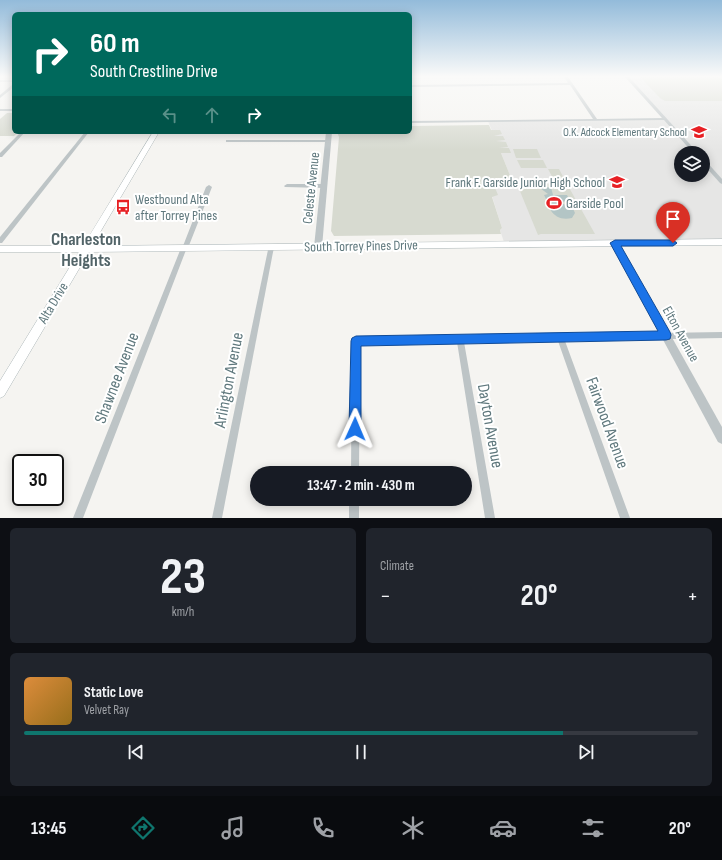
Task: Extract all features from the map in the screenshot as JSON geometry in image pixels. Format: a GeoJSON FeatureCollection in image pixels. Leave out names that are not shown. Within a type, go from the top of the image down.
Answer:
{"type":"FeatureCollection","features":[{"type":"Feature","properties":{"kind":"main road","name":"Alta Drive"},"geometry":{"type":"LineString","coordinates":[[0,392],[155,134]]}},
{"type":"Feature","properties":{"kind":"main road","name":"South Torrey Pines Drive"},"geometry":{"type":"LineString","coordinates":[[0,248],[86,249],[722,242]]}},
{"type":"Feature","properties":{"kind":"street"},"geometry":{"type":"LineString","coordinates":[[583,101],[596,120]]}},
{"type":"Feature","properties":{"kind":"street"},"geometry":{"type":"LineString","coordinates":[[649,101],[690,146]]}},
{"type":"Feature","properties":{"kind":"street"},"geometry":{"type":"LineString","coordinates":[[0,110],[12,110]]}},
{"type":"Feature","properties":{"kind":"street"},"geometry":{"type":"LineString","coordinates":[[412,122],[666,119]]}},
{"type":"Feature","properties":{"kind":"street"},"geometry":{"type":"LineString","coordinates":[[0,156],[21,134]]}},
{"type":"Feature","properties":{"kind":"street"},"geometry":{"type":"LineString","coordinates":[[0,241],[85,134]]}},
{"type":"Feature","properties":{"kind":"street","name":"Celeste Avenue"},"geometry":{"type":"LineString","coordinates":[[318,247],[329,134]]}},
{"type":"Feature","properties":{"kind":"street"},"geometry":{"type":"LineString","coordinates":[[228,141],[328,141]]}},
{"type":"Feature","properties":{"kind":"street"},"geometry":{"type":"LineString","coordinates":[[710,169],[722,182]]}},
{"type":"Feature","properties":{"kind":"street"},"geometry":{"type":"LineString","coordinates":[[287,186],[324,186]]}},
{"type":"Feature","properties":{"kind":"street","name":"Shawnee Avenue"},"geometry":{"type":"LineString","coordinates":[[78,518],[209,187]]}},
{"type":"Feature","properties":{"kind":"street","name":"Elton Avenue"},"geometry":{"type":"LineString","coordinates":[[615,243],[722,438]]}},
{"type":"Feature","properties":{"kind":"street","name":"Arlington Avenue"},"geometry":{"type":"LineString","coordinates":[[217,518],[271,247]]}},
{"type":"Feature","properties":{"kind":"street"},"geometry":{"type":"LineString","coordinates":[[354,466],[356,341],[722,335]]}},
{"type":"Feature","properties":{"kind":"street","name":"Fairwood Avenue"},"geometry":{"type":"LineString","coordinates":[[560,338],[625,518]]}},
{"type":"Feature","properties":{"kind":"street","name":"Dayton Avenue"},"geometry":{"type":"LineString","coordinates":[[460,340],[490,518]]}},
{"type":"Feature","properties":{"kind":"street"},"geometry":{"type":"LineString","coordinates":[[354,506],[354,518]]}},
{"type":"Feature","properties":{"kind":"shaded area","name":"Frank F. Garside Junior High School"},"geometry":{"type":"Polygon","coordinates":[[[649,101],[722,101],[722,242],[505,245],[500,230],[502,228],[492,196],[497,195],[494,185],[514,185],[488,121],[665,119],[649,101]]]}},
{"type":"Feature","properties":{"kind":"shaded area"},"geometry":{"type":"Polygon","coordinates":[[[7,113],[12,113],[12,134],[16,134],[14,136],[0,136],[0,119],[7,113]]]}},
{"type":"Feature","properties":{"kind":"shaded area"},"geometry":{"type":"Polygon","coordinates":[[[489,125],[491,130],[500,130],[502,134],[494,136],[503,136],[505,140],[496,141],[506,142],[508,147],[499,148],[509,148],[511,153],[501,153],[514,185],[494,185],[498,195],[492,197],[502,228],[500,230],[501,234],[334,236],[331,231],[339,137],[338,134],[412,134],[412,126],[489,125]]]}},
{"type":"Feature","properties":{"kind":"shaded area"},"geometry":{"type":"Polygon","coordinates":[[[513,149],[537,149],[541,158],[516,158],[513,149]]]}},
{"type":"Feature","properties":{"kind":"shaded area"},"geometry":{"type":"Polygon","coordinates":[[[517,160],[543,160],[547,168],[521,168],[517,160]]]}},
{"type":"Feature","properties":{"kind":"shaded area"},"geometry":{"type":"Polygon","coordinates":[[[548,169],[559,169],[566,182],[555,182],[548,169]]]}},
{"type":"Feature","properties":{"kind":"shaded area"},"geometry":{"type":"Polygon","coordinates":[[[517,184],[567,184],[595,234],[538,235],[517,184]]]}},
{"type":"Feature","properties":{"kind":"shaded area","name":"Garside Pool"},"geometry":{"type":"Polygon","coordinates":[[[551,187],[553,195],[567,195],[570,201],[556,202],[567,205],[574,210],[575,213],[572,218],[560,218],[552,212],[550,209],[552,202],[547,201],[544,195],[548,194],[540,188],[551,187]]]}},
{"type":"Feature","properties":{"kind":"place","name":"O.K. Adcock Elementary School"},"geometry":{"type":"Point","coordinates":[699,132]}},
{"type":"Feature","properties":{"kind":"place","name":"Frank F. Garside Junior High School"},"geometry":{"type":"Point","coordinates":[617,182]}},
{"type":"Feature","properties":{"kind":"place","name":"Garside Pool"},"geometry":{"type":"Point","coordinates":[554,203]}},
{"type":"Feature","properties":{"kind":"place","name":"Westbound Alta after Torrey Pines"},"geometry":{"type":"Point","coordinates":[123,207]}},
{"type":"Feature","properties":{"kind":"district","name":"Charleston Heights"},"geometry":{"type":"Point","coordinates":[86,249]}},
{"type":"Feature","properties":{"kind":"route"},"geometry":{"type":"LineString","coordinates":[[355,429],[356,341],[666,335],[615,243],[673,243]]}}]}
